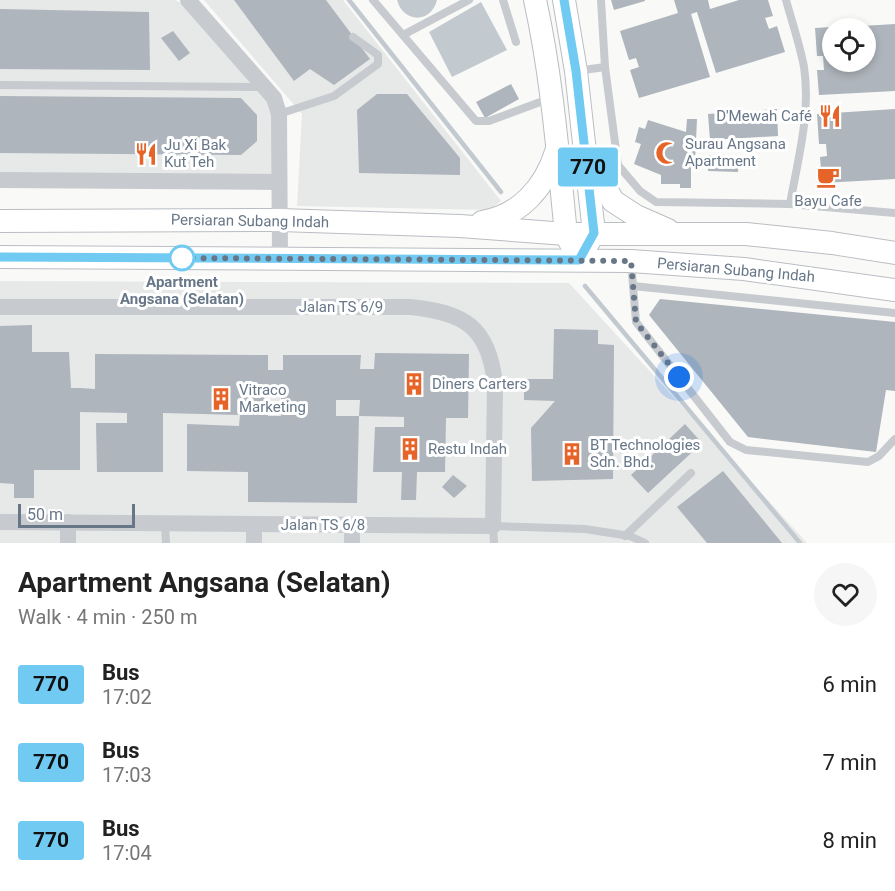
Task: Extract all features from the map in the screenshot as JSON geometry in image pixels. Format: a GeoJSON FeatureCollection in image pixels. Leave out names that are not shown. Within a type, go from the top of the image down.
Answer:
{"type":"FeatureCollection","features":[{"type":"Feature","properties":{"kind":"main road"},"geometry":{"type":"LineString","coordinates":[[535,0],[552,98],[566,234],[579,260]]}},
{"type":"Feature","properties":{"kind":"main road"},"geometry":{"type":"LineString","coordinates":[[564,0],[576,71],[594,233],[579,260]]}},
{"type":"Feature","properties":{"kind":"main road"},"geometry":{"type":"LineString","coordinates":[[460,226],[492,221],[513,212],[535,193],[550,171],[558,148]]}},
{"type":"Feature","properties":{"kind":"main road"},"geometry":{"type":"LineString","coordinates":[[586,152],[613,201],[636,216],[677,234]]}},
{"type":"Feature","properties":{"kind":"main road","name":"Persiaran Subang Indah"},"geometry":{"type":"LineString","coordinates":[[0,221],[280,220],[460,226],[566,234],[746,234],[832,243],[895,253]]}},
{"type":"Feature","properties":{"kind":"main road","name":"Persiaran Subang Indah"},"geometry":{"type":"LineString","coordinates":[[0,257],[631,261],[744,269],[895,290]]}},
{"type":"Feature","properties":{"kind":"street"},"geometry":{"type":"LineString","coordinates":[[188,0],[274,98],[279,114],[280,258]]}},
{"type":"Feature","properties":{"kind":"street"},"geometry":{"type":"LineString","coordinates":[[0,180],[279,182]]}},
{"type":"Feature","properties":{"kind":"street","name":"Jalan TS 6/9"},"geometry":{"type":"LineString","coordinates":[[0,307],[410,306],[436,309],[459,318],[475,329],[487,346],[493,365],[495,384],[493,526]]}},
{"type":"Feature","properties":{"kind":"street","name":"Jalan TS 6/8"},"geometry":{"type":"LineString","coordinates":[[0,522],[493,526]]}},
{"type":"Feature","properties":{"kind":"street"},"geometry":{"type":"LineString","coordinates":[[68,522],[68,543]]}},
{"type":"Feature","properties":{"kind":"street"},"geometry":{"type":"LineString","coordinates":[[254,524],[254,543]]}},
{"type":"Feature","properties":{"kind":"street"},"geometry":{"type":"LineString","coordinates":[[352,525],[352,543]]}},
{"type":"Feature","properties":{"kind":"lane"},"geometry":{"type":"LineString","coordinates":[[373,0],[476,121],[489,121],[552,98]]}},
{"type":"Feature","properties":{"kind":"lane"},"geometry":{"type":"LineString","coordinates":[[404,34],[469,0]]}},
{"type":"Feature","properties":{"kind":"lane"},"geometry":{"type":"LineString","coordinates":[[503,0],[516,42]]}},
{"type":"Feature","properties":{"kind":"lane"},"geometry":{"type":"LineString","coordinates":[[601,0],[605,68],[618,165],[640,191],[656,201],[790,204],[895,213]]}},
{"type":"Feature","properties":{"kind":"lane"},"geometry":{"type":"LineString","coordinates":[[786,0],[804,66],[806,91],[803,136],[790,204]]}},
{"type":"Feature","properties":{"kind":"lane"},"geometry":{"type":"LineString","coordinates":[[279,114],[334,96],[378,64],[378,54],[353,37]]}},
{"type":"Feature","properties":{"kind":"lane"},"geometry":{"type":"LineString","coordinates":[[576,71],[605,68]]}},
{"type":"Feature","properties":{"kind":"lane"},"geometry":{"type":"LineString","coordinates":[[0,85],[264,87]]}},
{"type":"Feature","properties":{"kind":"lane"},"geometry":{"type":"LineString","coordinates":[[631,261],[636,322],[730,442],[746,450],[868,462],[879,456],[895,439]]}},
{"type":"Feature","properties":{"kind":"lane"},"geometry":{"type":"LineString","coordinates":[[633,286],[895,313]]}},
{"type":"Feature","properties":{"kind":"lane"},"geometry":{"type":"LineString","coordinates":[[625,536],[691,473]]}},
{"type":"Feature","properties":{"kind":"lane"},"geometry":{"type":"LineString","coordinates":[[165,523],[165,543]]}},
{"type":"Feature","properties":{"kind":"lane"},"geometry":{"type":"LineString","coordinates":[[493,526],[494,543]]}},
{"type":"Feature","properties":{"kind":"lane","name":"Jalan TS 6/8"},"geometry":{"type":"LineString","coordinates":[[493,526],[585,529],[625,536],[645,543]]}},
{"type":"Feature","properties":{"kind":"shaded area"},"geometry":{"type":"Polygon","coordinates":[[[0,0],[175,0],[183,4],[269,100],[274,114],[274,175],[0,176],[0,0]]]}},
{"type":"Feature","properties":{"kind":"shaded area"},"geometry":{"type":"Polygon","coordinates":[[[204,0],[343,0],[501,201],[490,210],[297,206],[302,114],[204,0]]]}},
{"type":"Feature","properties":{"kind":"shaded area"},"geometry":{"type":"Polygon","coordinates":[[[397,0],[437,0],[429,13],[417,18],[405,13],[397,0]]]}},
{"type":"Feature","properties":{"kind":"shaded area"},"geometry":{"type":"Polygon","coordinates":[[[481,2],[507,50],[452,77],[429,32],[481,2]]]}},
{"type":"Feature","properties":{"kind":"shaded area"},"geometry":{"type":"Polygon","coordinates":[[[0,281],[569,283],[807,543],[0,543],[0,281]]]}},
{"type":"Feature","properties":{"kind":"building"},"geometry":{"type":"Polygon","coordinates":[[[234,0],[326,0],[370,59],[334,85],[310,69],[294,81],[234,0]]]}},
{"type":"Feature","properties":{"kind":"building"},"geometry":{"type":"Polygon","coordinates":[[[611,0],[645,0],[645,1],[614,10],[611,0]]]}},
{"type":"Feature","properties":{"kind":"building"},"geometry":{"type":"Polygon","coordinates":[[[674,0],[708,0],[710,9],[739,0],[768,0],[773,16],[765,18],[769,29],[777,26],[785,52],[716,73],[697,12],[691,14],[710,77],[639,98],[630,70],[639,67],[636,58],[629,60],[620,31],[678,13],[674,0]]]}},
{"type":"Feature","properties":{"kind":"building"},"geometry":{"type":"Polygon","coordinates":[[[0,9],[149,12],[150,70],[0,69],[0,9]]]}},
{"type":"Feature","properties":{"kind":"building"},"geometry":{"type":"Polygon","coordinates":[[[895,24],[895,91],[819,95],[817,70],[822,70],[822,72],[876,72],[876,25],[895,24]]]}},
{"type":"Feature","properties":{"kind":"building"},"geometry":{"type":"Polygon","coordinates":[[[815,28],[822,28],[822,56],[817,56],[815,28]]]}},
{"type":"Feature","properties":{"kind":"building"},"geometry":{"type":"Polygon","coordinates":[[[173,31],[190,53],[179,61],[161,38],[173,31]]]}},
{"type":"Feature","properties":{"kind":"building"},"geometry":{"type":"Polygon","coordinates":[[[511,84],[519,99],[485,118],[476,102],[511,84]]]}},
{"type":"Feature","properties":{"kind":"building"},"geometry":{"type":"Polygon","coordinates":[[[377,94],[407,94],[460,158],[460,175],[359,173],[357,110],[377,94]]]}},
{"type":"Feature","properties":{"kind":"building"},"geometry":{"type":"Polygon","coordinates":[[[0,96],[241,98],[257,115],[257,141],[241,155],[0,153],[0,96]]]}},
{"type":"Feature","properties":{"kind":"building"},"geometry":{"type":"Polygon","coordinates":[[[777,109],[778,136],[710,140],[708,114],[777,109]]]}},
{"type":"Feature","properties":{"kind":"building"},"geometry":{"type":"Polygon","coordinates":[[[895,109],[895,179],[822,183],[820,157],[827,156],[826,144],[819,144],[817,114],[895,109]]]}},
{"type":"Feature","properties":{"kind":"building","name":"Surau Angsana Apartment"},"geometry":{"type":"Polygon","coordinates":[[[687,119],[697,119],[695,163],[691,163],[691,188],[680,188],[680,184],[661,184],[661,175],[634,164],[641,144],[635,142],[639,127],[645,129],[648,120],[686,132],[687,119]]]}},
{"type":"Feature","properties":{"kind":"building"},"geometry":{"type":"Polygon","coordinates":[[[709,155],[739,157],[738,172],[708,171],[709,155]]]}},
{"type":"Feature","properties":{"kind":"building"},"geometry":{"type":"Polygon","coordinates":[[[660,299],[895,322],[895,391],[886,390],[876,452],[748,437],[649,315],[660,299]]]}},
{"type":"Feature","properties":{"kind":"building"},"geometry":{"type":"Polygon","coordinates":[[[32,325],[32,352],[69,352],[71,388],[95,389],[95,354],[268,355],[268,370],[283,370],[283,355],[361,355],[360,369],[374,369],[375,353],[469,354],[468,418],[446,418],[445,472],[417,472],[416,500],[401,500],[402,472],[373,472],[375,427],[404,427],[404,417],[359,416],[357,503],[248,502],[248,472],[187,471],[187,424],[239,426],[240,415],[163,413],[163,472],[97,472],[96,423],[127,423],[127,413],[80,412],[80,470],[34,470],[34,498],[14,498],[14,484],[0,483],[0,326],[32,325]],[[268,385],[268,416],[281,416],[281,386],[268,385]],[[336,400],[336,416],[359,416],[360,400],[336,400]]]}},
{"type":"Feature","properties":{"kind":"building"},"geometry":{"type":"Polygon","coordinates":[[[554,329],[598,330],[598,344],[614,345],[613,479],[532,481],[531,428],[555,401],[524,400],[524,379],[553,379],[554,329]]]}},
{"type":"Feature","properties":{"kind":"building"},"geometry":{"type":"Polygon","coordinates":[[[685,424],[702,443],[648,493],[631,475],[685,424]]]}},
{"type":"Feature","properties":{"kind":"building"},"geometry":{"type":"Polygon","coordinates":[[[723,471],[782,543],[707,543],[677,507],[723,471]]]}},
{"type":"Feature","properties":{"kind":"building"},"geometry":{"type":"Polygon","coordinates":[[[453,475],[467,486],[454,498],[442,487],[453,475]]]}},
{"type":"Feature","properties":{"kind":"waterway"},"geometry":{"type":"LineString","coordinates":[[349,0],[501,192]]}},
{"type":"Feature","properties":{"kind":"waterway"},"geometry":{"type":"LineString","coordinates":[[585,286],[800,543]]}},
{"type":"Feature","properties":{"kind":"bus line","name":"770"},"geometry":{"type":"LineString","coordinates":[[0,257],[579,260],[594,233],[576,71],[564,0]]}},
{"type":"Feature","properties":{"kind":"place","name":"D'Mewah Café"},"geometry":{"type":"Point","coordinates":[830,116]}},
{"type":"Feature","properties":{"kind":"place","name":"Surau Angsana Apartment"},"geometry":{"type":"Point","coordinates":[667,153]}},
{"type":"Feature","properties":{"kind":"place","name":"Ju Xi Bak Kut Teh"},"geometry":{"type":"Point","coordinates":[146,154]}},
{"type":"Feature","properties":{"kind":"place","name":"Bayu Cafe"},"geometry":{"type":"Point","coordinates":[828,177]}},
{"type":"Feature","properties":{"kind":"place","name":"Apartment Angsana (Selatan)"},"geometry":{"type":"Point","coordinates":[182,258]}},
{"type":"Feature","properties":{"kind":"place","name":"Diners Carters"},"geometry":{"type":"Point","coordinates":[414,384]}},
{"type":"Feature","properties":{"kind":"place","name":"Vitraco Marketing"},"geometry":{"type":"Point","coordinates":[221,399]}},
{"type":"Feature","properties":{"kind":"place","name":"Restu Indah"},"geometry":{"type":"Point","coordinates":[410,449]}},
{"type":"Feature","properties":{"kind":"place","name":"BT Technologies Sdn. Bhd."},"geometry":{"type":"Point","coordinates":[572,454]}},
{"type":"Feature","properties":{"kind":"route"},"geometry":{"type":"LineString","coordinates":[[182,258],[631,261],[636,322],[679,377]]}}]}
